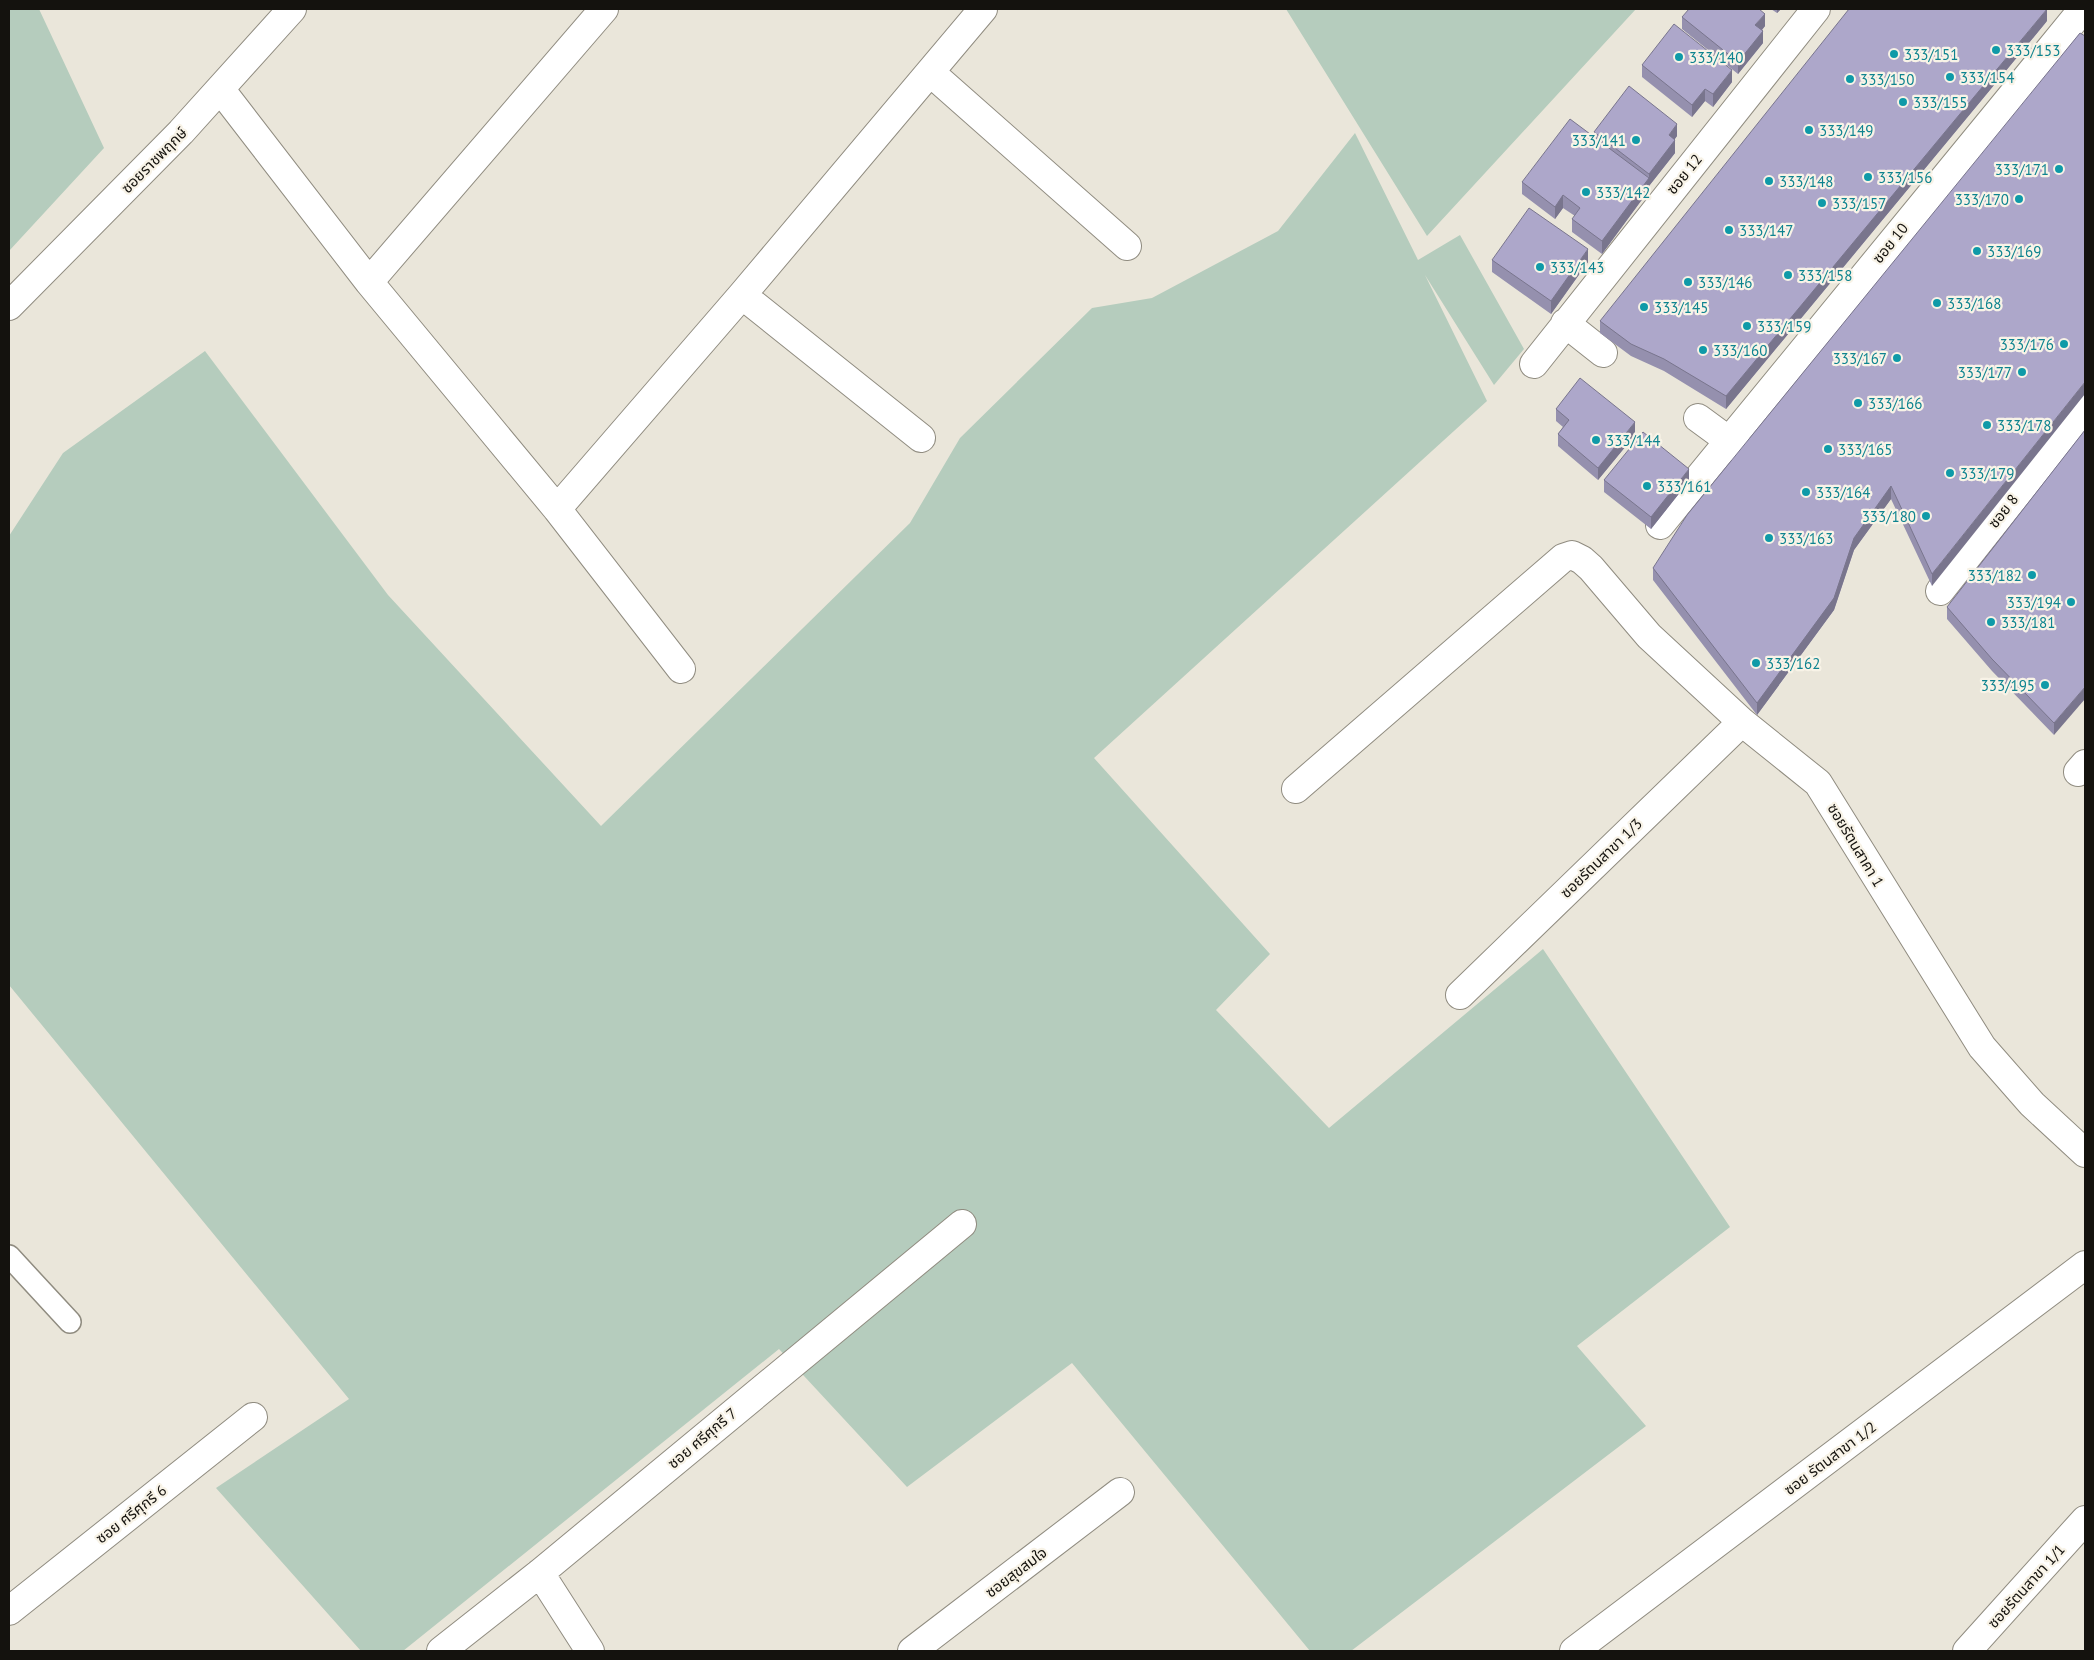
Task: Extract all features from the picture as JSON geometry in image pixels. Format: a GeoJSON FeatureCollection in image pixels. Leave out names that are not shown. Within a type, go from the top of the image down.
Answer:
{"type":"FeatureCollection","features":[{"type":"Feature","properties":{"kind":"street","name":"ซอยราชพฤกษ์"},"geometry":{"type":"LineString","coordinates":[[9,306],[222,90],[292,9]]}},
{"type":"Feature","properties":{"kind":"street"},"geometry":{"type":"LineString","coordinates":[[369,282],[604,9]]}},
{"type":"Feature","properties":{"kind":"street"},"geometry":{"type":"LineString","coordinates":[[557,509],[742,295],[983,9]]}},
{"type":"Feature","properties":{"kind":"street","name":"ซอย 12"},"geometry":{"type":"LineString","coordinates":[[1534,364],[1816,9]]}},
{"type":"Feature","properties":{"kind":"street","name":"ซอย 10"},"geometry":{"type":"LineString","coordinates":[[1660,525],[1736,446],[2083,9]]}},
{"type":"Feature","properties":{"kind":"street"},"geometry":{"type":"LineString","coordinates":[[930,72],[1126,246]]}},
{"type":"Feature","properties":{"kind":"street"},"geometry":{"type":"LineString","coordinates":[[222,90],[369,282],[557,509],[681,669]]}},
{"type":"Feature","properties":{"kind":"street"},"geometry":{"type":"LineString","coordinates":[[742,295],[921,438]]}},
{"type":"Feature","properties":{"kind":"street"},"geometry":{"type":"LineString","coordinates":[[1565,323],[1604,354]]}},
{"type":"Feature","properties":{"kind":"street","name":"ซอย 8"},"geometry":{"type":"LineString","coordinates":[[1940,591],[2085,408]]}},
{"type":"Feature","properties":{"kind":"street"},"geometry":{"type":"LineString","coordinates":[[1698,418],[1736,446]]}},
{"type":"Feature","properties":{"kind":"street","name":"ซอยรัตนสาคา 1"},"geometry":{"type":"LineString","coordinates":[[1296,790],[1563,558],[1572,555],[1582,560],[1591,568],[1649,636],[1742,722],[1818,783],[1982,1046],[2032,1104],[2085,1153]]}},
{"type":"Feature","properties":{"kind":"street","name":"ซอยรัตนสาขา 1/3"},"geometry":{"type":"LineString","coordinates":[[1460,994],[1742,722]]}},
{"type":"Feature","properties":{"kind":"street","name":"ซอย ศรีศุกรี 7"},"geometry":{"type":"LineString","coordinates":[[442,1651],[540,1573],[962,1224]]}},
{"type":"Feature","properties":{"kind":"street","name":"ซอย รัตนสาขา 1/2"},"geometry":{"type":"LineString","coordinates":[[1574,1651],[2085,1265]]}},
{"type":"Feature","properties":{"kind":"street","name":"ซอย ศรีศุกรี 6"},"geometry":{"type":"LineString","coordinates":[[9,1611],[253,1417]]}},
{"type":"Feature","properties":{"kind":"street","name":"ซอยสุขสมใจ"},"geometry":{"type":"LineString","coordinates":[[912,1651],[1120,1492]]}},
{"type":"Feature","properties":{"kind":"street","name":"ซอยรัตนสาขา 1/1"},"geometry":{"type":"LineString","coordinates":[[1967,1651],[2085,1520]]}},
{"type":"Feature","properties":{"kind":"street"},"geometry":{"type":"LineString","coordinates":[[540,1573],[590,1651]]}},
{"type":"Feature","properties":{"kind":"lane"},"geometry":{"type":"LineString","coordinates":[[9,1256],[70,1322]]}},
{"type":"Feature","properties":{"kind":"green space"},"geometry":{"type":"Polygon","coordinates":[[[9,9],[39,9],[104,148],[9,251],[9,9]]]}},
{"type":"Feature","properties":{"kind":"green space"},"geometry":{"type":"Polygon","coordinates":[[[1286,9],[1636,9],[1427,236],[1286,9]]]}},
{"type":"Feature","properties":{"kind":"green space"},"geometry":{"type":"Polygon","coordinates":[[[1355,133],[1418,260],[1460,235],[1524,349],[1494,385],[1425,275],[1487,401],[1094,758],[1270,954],[1216,1010],[1329,1128],[1543,949],[1730,1227],[1577,1346],[1646,1426],[1351,1651],[1310,1651],[1072,1363],[907,1487],[779,1349],[403,1651],[361,1651],[216,1488],[349,1399],[9,985],[9,536],[63,453],[205,351],[388,595],[601,826],[910,523],[960,438],[1092,308],[1152,298],[1278,231],[1355,133]]]}},
{"type":"Feature","properties":{"kind":"building"},"geometry":{"type":"Polygon","coordinates":[[[1689,9],[1759,9],[1765,14],[1755,25],[1763,31],[1738,62],[1682,17],[1689,9]]]}},
{"type":"Feature","properties":{"kind":"building"},"geometry":{"type":"Polygon","coordinates":[[[1849,9],[2047,9],[1726,396],[1664,359],[1631,344],[1600,321],[1849,9]]]}},
{"type":"Feature","properties":{"kind":"building","name":"333/140"},"geometry":{"type":"Polygon","coordinates":[[[1674,24],[1732,70],[1713,94],[1705,89],[1692,105],[1642,65],[1674,24]]]}},
{"type":"Feature","properties":{"kind":"building"},"geometry":{"type":"Polygon","coordinates":[[[2080,33],[2085,36],[2085,382],[1932,574],[1891,486],[1854,538],[1834,598],[1757,703],[1653,568],[1687,515],[2080,33]]]}},
{"type":"Feature","properties":{"kind":"building","name":"333/141"},"geometry":{"type":"Polygon","coordinates":[[[1629,86],[1677,124],[1669,135],[1675,140],[1649,174],[1594,132],[1629,86]]]}},
{"type":"Feature","properties":{"kind":"building","name":"333/142"},"geometry":{"type":"Polygon","coordinates":[[[1570,119],[1649,178],[1602,241],[1572,219],[1580,208],[1563,195],[1555,207],[1522,182],[1570,119]]]}},
{"type":"Feature","properties":{"kind":"building","name":"333/143"},"geometry":{"type":"Polygon","coordinates":[[[1529,208],[1588,249],[1551,301],[1492,260],[1529,208]]]}},
{"type":"Feature","properties":{"kind":"building","name":"333/144"},"geometry":{"type":"Polygon","coordinates":[[[1580,378],[1635,422],[1598,468],[1558,434],[1569,420],[1556,409],[1580,378]]]}},
{"type":"Feature","properties":{"kind":"building"},"geometry":{"type":"Polygon","coordinates":[[[2085,430],[2085,687],[2054,723],[1992,659],[1947,607],[2085,430]]]}},
{"type":"Feature","properties":{"kind":"building","name":"333/161"},"geometry":{"type":"Polygon","coordinates":[[[1643,432],[1689,469],[1651,517],[1604,480],[1643,432]]]}},
{"type":"Feature","properties":{"kind":"place","name":"333/153"},"geometry":{"type":"Point","coordinates":[1996,50]}},
{"type":"Feature","properties":{"kind":"place","name":"333/151"},"geometry":{"type":"Point","coordinates":[1894,54]}},
{"type":"Feature","properties":{"kind":"place","name":"333/140"},"geometry":{"type":"Point","coordinates":[1679,57]}},
{"type":"Feature","properties":{"kind":"place","name":"333/154"},"geometry":{"type":"Point","coordinates":[1950,77]}},
{"type":"Feature","properties":{"kind":"place","name":"333/150"},"geometry":{"type":"Point","coordinates":[1850,79]}},
{"type":"Feature","properties":{"kind":"place","name":"333/155"},"geometry":{"type":"Point","coordinates":[1903,102]}},
{"type":"Feature","properties":{"kind":"place","name":"333/149"},"geometry":{"type":"Point","coordinates":[1809,130]}},
{"type":"Feature","properties":{"kind":"place","name":"333/141"},"geometry":{"type":"Point","coordinates":[1636,140]}},
{"type":"Feature","properties":{"kind":"place","name":"333/171"},"geometry":{"type":"Point","coordinates":[2059,169]}},
{"type":"Feature","properties":{"kind":"place","name":"333/156"},"geometry":{"type":"Point","coordinates":[1868,177]}},
{"type":"Feature","properties":{"kind":"place","name":"333/148"},"geometry":{"type":"Point","coordinates":[1769,181]}},
{"type":"Feature","properties":{"kind":"place","name":"333/142"},"geometry":{"type":"Point","coordinates":[1586,192]}},
{"type":"Feature","properties":{"kind":"place","name":"333/170"},"geometry":{"type":"Point","coordinates":[2019,199]}},
{"type":"Feature","properties":{"kind":"place","name":"333/157"},"geometry":{"type":"Point","coordinates":[1822,203]}},
{"type":"Feature","properties":{"kind":"place","name":"333/147"},"geometry":{"type":"Point","coordinates":[1729,230]}},
{"type":"Feature","properties":{"kind":"place","name":"333/169"},"geometry":{"type":"Point","coordinates":[1977,251]}},
{"type":"Feature","properties":{"kind":"place","name":"333/143"},"geometry":{"type":"Point","coordinates":[1540,267]}},
{"type":"Feature","properties":{"kind":"place","name":"333/158"},"geometry":{"type":"Point","coordinates":[1788,275]}},
{"type":"Feature","properties":{"kind":"place","name":"333/146"},"geometry":{"type":"Point","coordinates":[1688,282]}},
{"type":"Feature","properties":{"kind":"place","name":"333/168"},"geometry":{"type":"Point","coordinates":[1937,303]}},
{"type":"Feature","properties":{"kind":"place","name":"333/145"},"geometry":{"type":"Point","coordinates":[1644,307]}},
{"type":"Feature","properties":{"kind":"place","name":"333/159"},"geometry":{"type":"Point","coordinates":[1747,326]}},
{"type":"Feature","properties":{"kind":"place","name":"333/176"},"geometry":{"type":"Point","coordinates":[2064,344]}},
{"type":"Feature","properties":{"kind":"place","name":"333/160"},"geometry":{"type":"Point","coordinates":[1703,350]}},
{"type":"Feature","properties":{"kind":"place","name":"333/167"},"geometry":{"type":"Point","coordinates":[1897,358]}},
{"type":"Feature","properties":{"kind":"place","name":"333/177"},"geometry":{"type":"Point","coordinates":[2022,372]}},
{"type":"Feature","properties":{"kind":"place","name":"333/166"},"geometry":{"type":"Point","coordinates":[1858,403]}},
{"type":"Feature","properties":{"kind":"place","name":"333/178"},"geometry":{"type":"Point","coordinates":[1987,425]}},
{"type":"Feature","properties":{"kind":"place","name":"333/144"},"geometry":{"type":"Point","coordinates":[1596,440]}},
{"type":"Feature","properties":{"kind":"place","name":"333/165"},"geometry":{"type":"Point","coordinates":[1828,449]}},
{"type":"Feature","properties":{"kind":"place","name":"333/179"},"geometry":{"type":"Point","coordinates":[1950,473]}},
{"type":"Feature","properties":{"kind":"place","name":"333/161"},"geometry":{"type":"Point","coordinates":[1647,486]}},
{"type":"Feature","properties":{"kind":"place","name":"333/164"},"geometry":{"type":"Point","coordinates":[1806,492]}},
{"type":"Feature","properties":{"kind":"place","name":"333/180"},"geometry":{"type":"Point","coordinates":[1926,516]}},
{"type":"Feature","properties":{"kind":"place","name":"333/163"},"geometry":{"type":"Point","coordinates":[1769,538]}},
{"type":"Feature","properties":{"kind":"place","name":"333/182"},"geometry":{"type":"Point","coordinates":[2032,575]}},
{"type":"Feature","properties":{"kind":"place","name":"333/194"},"geometry":{"type":"Point","coordinates":[2071,602]}},
{"type":"Feature","properties":{"kind":"place","name":"333/181"},"geometry":{"type":"Point","coordinates":[1991,622]}},
{"type":"Feature","properties":{"kind":"place","name":"333/162"},"geometry":{"type":"Point","coordinates":[1756,663]}},
{"type":"Feature","properties":{"kind":"place","name":"333/195"},"geometry":{"type":"Point","coordinates":[2045,685]}}]}
